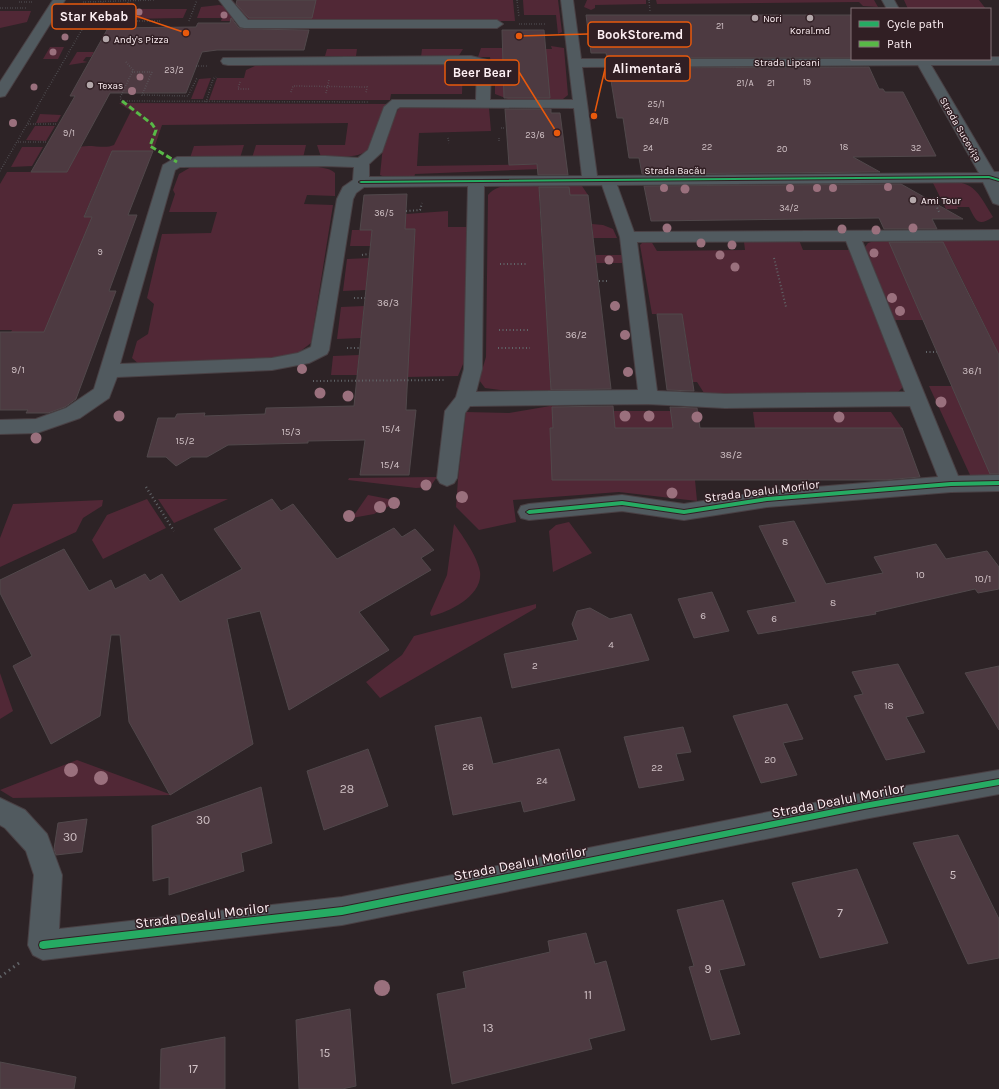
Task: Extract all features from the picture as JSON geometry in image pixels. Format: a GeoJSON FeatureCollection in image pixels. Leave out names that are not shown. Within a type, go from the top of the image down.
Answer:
{"type":"FeatureCollection","features":[{"type":"Feature","properties":{"kind":"street"},"geometry":{"type":"LineString","coordinates":[[0,93],[59,0]]}},
{"type":"Feature","properties":{"kind":"street"},"geometry":{"type":"LineString","coordinates":[[224,0],[244,24],[497,24]]}},
{"type":"Feature","properties":{"kind":"street"},"geometry":{"type":"LineString","coordinates":[[567,0],[590,180]]}},
{"type":"Feature","properties":{"kind":"street"},"geometry":{"type":"LineString","coordinates":[[228,61],[477,60],[484,66],[483,104]]}},
{"type":"Feature","properties":{"kind":"street","name":"Strada Lipcani"},"geometry":{"type":"LineString","coordinates":[[575,63],[921,60],[999,61]]}},
{"type":"Feature","properties":{"kind":"street","name":"Strada Sucevița"},"geometry":{"type":"LineString","coordinates":[[921,60],[996,178],[999,200]]}},
{"type":"Feature","properties":{"kind":"street"},"geometry":{"type":"LineString","coordinates":[[0,427],[37,426],[73,413],[102,393],[168,168],[177,162],[326,161],[362,163],[375,152],[391,107],[397,103],[580,104]]}},
{"type":"Feature","properties":{"kind":"street"},"geometry":{"type":"LineString","coordinates":[[109,371],[283,362],[302,359],[320,350],[345,199],[349,190],[361,182],[362,163]]}},
{"type":"Feature","properties":{"kind":"street","name":"Strada Bacău"},"geometry":{"type":"LineString","coordinates":[[361,182],[996,178]]}},
{"type":"Feature","properties":{"kind":"street"},"geometry":{"type":"LineString","coordinates":[[608,180],[628,237],[648,397]]}},
{"type":"Feature","properties":{"kind":"street"},"geometry":{"type":"LineString","coordinates":[[448,478],[455,411],[465,399],[474,369],[476,182]]}},
{"type":"Feature","properties":{"kind":"street"},"geometry":{"type":"LineString","coordinates":[[628,237],[999,235]]}},
{"type":"Feature","properties":{"kind":"street"},"geometry":{"type":"LineString","coordinates":[[852,236],[952,484]]}},
{"type":"Feature","properties":{"kind":"street"},"geometry":{"type":"LineString","coordinates":[[465,399],[648,397],[725,401],[917,399]]}},
{"type":"Feature","properties":{"kind":"street","name":"Strada Dealul Morilor"},"geometry":{"type":"LineString","coordinates":[[529,512],[622,503],[684,512],[767,499],[952,484],[999,483]]}},
{"type":"Feature","properties":{"kind":"street","name":"Strada Dealul Morilor"},"geometry":{"type":"LineString","coordinates":[[0,812],[15,819],[37,843],[48,875],[43,945],[342,911],[864,806],[999,782]]}},
{"type":"Feature","properties":{"kind":"path"},"geometry":{"type":"LineString","coordinates":[[83,2],[154,0]]}},
{"type":"Feature","properties":{"kind":"path"},"geometry":{"type":"LineString","coordinates":[[188,21],[197,0]]}},
{"type":"Feature","properties":{"kind":"path"},"geometry":{"type":"LineString","coordinates":[[518,0],[518,13]]}},
{"type":"Feature","properties":{"kind":"path"},"geometry":{"type":"LineString","coordinates":[[649,0],[650,11]]}},
{"type":"Feature","properties":{"kind":"path"},"geometry":{"type":"LineString","coordinates":[[0,8],[14,8],[29,8],[33,2],[20,1],[14,8]]}},
{"type":"Feature","properties":{"kind":"path"},"geometry":{"type":"LineString","coordinates":[[119,21],[129,1]]}},
{"type":"Feature","properties":{"kind":"path"},"geometry":{"type":"LineString","coordinates":[[0,171],[87,21],[102,2]]}},
{"type":"Feature","properties":{"kind":"path"},"geometry":{"type":"LineString","coordinates":[[87,21],[161,21]]}},
{"type":"Feature","properties":{"kind":"path"},"geometry":{"type":"LineString","coordinates":[[497,24],[552,24]]}},
{"type":"Feature","properties":{"kind":"path"},"geometry":{"type":"LineString","coordinates":[[126,62],[133,70],[120,98],[122,101],[397,103]]}},
{"type":"Feature","properties":{"kind":"path"},"geometry":{"type":"LineString","coordinates":[[132,72],[152,72],[142,95],[188,96]]}},
{"type":"Feature","properties":{"kind":"path"},"geometry":{"type":"LineString","coordinates":[[206,102],[213,78],[218,75]]}},
{"type":"Feature","properties":{"kind":"path"},"geometry":{"type":"LineString","coordinates":[[184,101],[193,89],[197,78]]}},
{"type":"Feature","properties":{"kind":"path"},"geometry":{"type":"LineString","coordinates":[[291,92],[293,86],[328,86],[367,87],[366,93]]}},
{"type":"Feature","properties":{"kind":"path"},"geometry":{"type":"LineString","coordinates":[[326,93],[328,86]]}},
{"type":"Feature","properties":{"kind":"path"},"geometry":{"type":"LineString","coordinates":[[27,124],[56,124]]}},
{"type":"Feature","properties":{"kind":"path"},"geometry":{"type":"LineString","coordinates":[[501,128],[506,128]]}},
{"type":"Feature","properties":{"kind":"path"},"geometry":{"type":"LineString","coordinates":[[448,138],[448,143]]}},
{"type":"Feature","properties":{"kind":"path"},"geometry":{"type":"LineString","coordinates":[[17,142],[46,142]]}},
{"type":"Feature","properties":{"kind":"path"},"geometry":{"type":"LineString","coordinates":[[922,178],[952,235]]}},
{"type":"Feature","properties":{"kind":"path"},"geometry":{"type":"LineString","coordinates":[[406,211],[420,210],[422,200]]}},
{"type":"Feature","properties":{"kind":"path"},"geometry":{"type":"LineString","coordinates":[[768,236],[786,307]]}},
{"type":"Feature","properties":{"kind":"path"},"geometry":{"type":"LineString","coordinates":[[474,330],[530,330]]}},
{"type":"Feature","properties":{"kind":"path"},"geometry":{"type":"LineString","coordinates":[[474,349],[530,348]]}},
{"type":"Feature","properties":{"kind":"path"},"geometry":{"type":"LineString","coordinates":[[283,362],[286,381],[470,380]]}},
{"type":"Feature","properties":{"kind":"path"},"geometry":{"type":"LineString","coordinates":[[146,487],[174,531]]}},
{"type":"Feature","properties":{"kind":"shaded area"},"geometry":{"type":"Polygon","coordinates":[[[316,0],[513,0],[515,21],[255,22],[246,18],[234,4],[285,3],[316,0]]]}},
{"type":"Feature","properties":{"kind":"shaded area"},"geometry":{"type":"Polygon","coordinates":[[[523,0],[558,0],[562,32],[558,34],[556,15],[524,15],[523,0]]]}},
{"type":"Feature","properties":{"kind":"shaded area"},"geometry":{"type":"Polygon","coordinates":[[[587,0],[646,0],[646,4],[595,5],[595,8],[591,10],[584,7],[587,0]]]}},
{"type":"Feature","properties":{"kind":"shaded area"},"geometry":{"type":"Polygon","coordinates":[[[656,0],[874,0],[878,7],[863,6],[859,2],[657,4],[656,0]]]}},
{"type":"Feature","properties":{"kind":"shaded area"},"geometry":{"type":"Polygon","coordinates":[[[904,0],[979,0],[985,8],[908,8],[904,0]]]}},
{"type":"Feature","properties":{"kind":"shaded area"},"geometry":{"type":"Polygon","coordinates":[[[219,5],[224,6],[236,21],[221,21],[222,18],[197,18],[201,7],[219,5]]]}},
{"type":"Feature","properties":{"kind":"shaded area"},"geometry":{"type":"Polygon","coordinates":[[[127,9],[187,9],[183,18],[122,19],[127,9]]]}},
{"type":"Feature","properties":{"kind":"shaded area"},"geometry":{"type":"Polygon","coordinates":[[[0,11],[31,11],[27,22],[0,28],[0,11]]]}},
{"type":"Feature","properties":{"kind":"shaded area"},"geometry":{"type":"Polygon","coordinates":[[[551,46],[564,48],[568,95],[563,99],[508,99],[495,94],[495,83],[497,80],[504,79],[545,49],[552,49],[551,46]]]}},
{"type":"Feature","properties":{"kind":"shaded area"},"geometry":{"type":"Polygon","coordinates":[[[50,47],[64,47],[58,59],[43,59],[50,47]]]}},
{"type":"Feature","properties":{"kind":"shaded area"},"geometry":{"type":"Polygon","coordinates":[[[481,48],[503,48],[504,68],[491,66],[490,57],[478,57],[481,48]]]}},
{"type":"Feature","properties":{"kind":"shaded area"},"geometry":{"type":"Polygon","coordinates":[[[327,49],[357,49],[356,56],[325,56],[327,49]]]}},
{"type":"Feature","properties":{"kind":"shaded area"},"geometry":{"type":"Polygon","coordinates":[[[422,49],[463,49],[458,57],[421,57],[422,49]]]}},
{"type":"Feature","properties":{"kind":"shaded area"},"geometry":{"type":"Polygon","coordinates":[[[77,52],[94,52],[91,57],[86,57],[83,61],[88,62],[69,65],[77,52]]]}},
{"type":"Feature","properties":{"kind":"shaded area"},"geometry":{"type":"Polygon","coordinates":[[[463,63],[462,94],[391,94],[390,100],[209,100],[217,78],[244,78],[246,70],[259,64],[463,63]]]}},
{"type":"Feature","properties":{"kind":"shaded area"},"geometry":{"type":"Polygon","coordinates":[[[211,78],[203,99],[191,99],[199,79],[211,78]]]}},
{"type":"Feature","properties":{"kind":"shaded area"},"geometry":{"type":"Polygon","coordinates":[[[119,103],[387,104],[373,143],[362,154],[352,156],[321,157],[317,145],[345,145],[348,123],[162,125],[153,151],[112,151],[84,216],[92,217],[49,338],[8,338],[12,330],[0,330],[0,184],[7,172],[63,172],[70,156],[80,147],[105,147],[114,145],[131,111],[119,103]]]}},
{"type":"Feature","properties":{"kind":"shaded area"},"geometry":{"type":"Polygon","coordinates":[[[408,106],[489,108],[491,131],[419,133],[417,166],[566,164],[567,168],[415,174],[414,178],[385,177],[380,175],[384,136],[399,108],[408,106]]]}},
{"type":"Feature","properties":{"kind":"shaded area"},"geometry":{"type":"Polygon","coordinates":[[[40,114],[61,115],[57,122],[36,123],[40,114]]]}},
{"type":"Feature","properties":{"kind":"shaded area"},"geometry":{"type":"Polygon","coordinates":[[[35,126],[55,126],[46,141],[26,140],[35,126]]]}},
{"type":"Feature","properties":{"kind":"shaded area"},"geometry":{"type":"Polygon","coordinates":[[[244,145],[240,158],[190,158],[194,146],[244,145]]]}},
{"type":"Feature","properties":{"kind":"shaded area"},"geometry":{"type":"Polygon","coordinates":[[[256,145],[306,145],[303,158],[252,158],[256,145]]]}},
{"type":"Feature","properties":{"kind":"shaded area"},"geometry":{"type":"Polygon","coordinates":[[[22,147],[43,147],[32,166],[11,167],[22,147]]]}},
{"type":"Feature","properties":{"kind":"shaded area"},"geometry":{"type":"Polygon","coordinates":[[[311,166],[325,168],[335,173],[335,196],[307,195],[304,204],[333,205],[311,343],[298,353],[277,359],[141,366],[132,358],[137,341],[148,334],[154,304],[147,298],[162,234],[211,233],[217,212],[169,212],[175,194],[173,190],[179,174],[191,167],[311,166]]]}},
{"type":"Feature","properties":{"kind":"shaded area"},"geometry":{"type":"Polygon","coordinates":[[[932,181],[964,183],[970,186],[981,197],[993,217],[981,222],[976,219],[969,207],[946,209],[932,181]]]}},
{"type":"Feature","properties":{"kind":"shaded area"},"geometry":{"type":"Polygon","coordinates":[[[511,185],[582,186],[588,195],[539,196],[551,387],[583,387],[581,391],[500,390],[485,388],[479,380],[486,357],[488,195],[492,191],[501,187],[511,185]]]}},
{"type":"Feature","properties":{"kind":"shaded area"},"geometry":{"type":"Polygon","coordinates":[[[448,211],[448,227],[471,227],[466,357],[458,376],[407,377],[415,230],[404,229],[406,214],[448,211]]]}},
{"type":"Feature","properties":{"kind":"shaded area"},"geometry":{"type":"Polygon","coordinates":[[[592,224],[603,225],[613,229],[617,238],[593,238],[592,224]]]}},
{"type":"Feature","properties":{"kind":"shaded area"},"geometry":{"type":"Polygon","coordinates":[[[352,230],[372,230],[370,246],[350,246],[352,230]]]}},
{"type":"Feature","properties":{"kind":"shaded area"},"geometry":{"type":"Polygon","coordinates":[[[991,239],[999,241],[999,355],[949,253],[894,253],[923,320],[895,320],[865,247],[868,243],[877,240],[991,239]]]}},
{"type":"Feature","properties":{"kind":"shaded area"},"geometry":{"type":"Polygon","coordinates":[[[745,240],[799,240],[803,250],[850,250],[902,380],[902,388],[898,392],[711,396],[704,393],[697,382],[693,382],[682,314],[652,314],[640,245],[643,242],[651,241],[657,251],[745,250],[745,240]]]}},
{"type":"Feature","properties":{"kind":"shaded area"},"geometry":{"type":"Polygon","coordinates":[[[596,255],[622,255],[623,263],[596,263],[596,255]]]}},
{"type":"Feature","properties":{"kind":"shaded area"},"geometry":{"type":"Polygon","coordinates":[[[369,258],[366,290],[343,291],[347,259],[369,258]]]}},
{"type":"Feature","properties":{"kind":"shaded area"},"geometry":{"type":"Polygon","coordinates":[[[364,306],[361,338],[337,339],[341,307],[364,306]]]}},
{"type":"Feature","properties":{"kind":"shaded area"},"geometry":{"type":"Polygon","coordinates":[[[359,355],[357,375],[331,375],[333,356],[359,355]]]}},
{"type":"Feature","properties":{"kind":"shaded area"},"geometry":{"type":"Polygon","coordinates":[[[929,386],[952,386],[991,475],[970,475],[929,386]]]}},
{"type":"Feature","properties":{"kind":"shaded area"},"geometry":{"type":"Polygon","coordinates":[[[550,406],[567,407],[567,411],[699,411],[700,428],[551,428],[695,480],[697,501],[619,492],[513,500],[516,522],[479,530],[456,507],[466,412],[509,413],[550,406]]]}},
{"type":"Feature","properties":{"kind":"shaded area"},"geometry":{"type":"Polygon","coordinates":[[[753,412],[891,412],[902,428],[755,428],[753,412]]]}},
{"type":"Feature","properties":{"kind":"shaded area"},"geometry":{"type":"Polygon","coordinates":[[[437,477],[430,487],[416,488],[348,480],[349,478],[437,477]]]}},
{"type":"Feature","properties":{"kind":"shaded area"},"geometry":{"type":"Polygon","coordinates":[[[368,495],[399,501],[374,514],[352,518],[368,495]]]}},
{"type":"Feature","properties":{"kind":"shaded area"},"geometry":{"type":"Polygon","coordinates":[[[147,499],[166,528],[103,559],[92,540],[107,515],[147,499]]]}},
{"type":"Feature","properties":{"kind":"shaded area"},"geometry":{"type":"Polygon","coordinates":[[[158,499],[228,499],[174,523],[158,499]]]}},
{"type":"Feature","properties":{"kind":"shaded area"},"geometry":{"type":"Polygon","coordinates":[[[103,500],[102,506],[83,518],[76,532],[0,567],[0,538],[13,504],[103,500]]]}},
{"type":"Feature","properties":{"kind":"shaded area"},"geometry":{"type":"Polygon","coordinates":[[[569,522],[592,553],[553,572],[549,531],[556,525],[569,522]]]}},
{"type":"Feature","properties":{"kind":"shaded area"},"geometry":{"type":"Polygon","coordinates":[[[454,524],[466,541],[479,566],[480,580],[471,595],[464,601],[447,611],[431,616],[430,613],[447,575],[454,524]]]}},
{"type":"Feature","properties":{"kind":"shaded area"},"geometry":{"type":"Polygon","coordinates":[[[536,604],[536,608],[380,698],[366,682],[402,655],[414,636],[536,604]]]}},
{"type":"Feature","properties":{"kind":"shaded area"},"geometry":{"type":"Polygon","coordinates":[[[0,673],[13,711],[0,719],[0,673]]]}},
{"type":"Feature","properties":{"kind":"shaded area"},"geometry":{"type":"Polygon","coordinates":[[[77,760],[172,795],[13,798],[0,790],[77,760]]]}},
{"type":"Feature","properties":{"kind":"building"},"geometry":{"type":"Polygon","coordinates":[[[237,0],[316,0],[312,18],[249,18],[236,4],[237,0]]]}},
{"type":"Feature","properties":{"kind":"building"},"geometry":{"type":"Polygon","coordinates":[[[586,15],[851,15],[851,58],[607,58],[606,53],[591,53],[586,15]]]}},
{"type":"Feature","properties":{"kind":"building"},"geometry":{"type":"Polygon","coordinates":[[[231,18],[239,28],[244,29],[309,30],[304,50],[217,50],[202,52],[186,93],[110,93],[67,172],[31,172],[75,96],[70,96],[108,28],[196,27],[198,23],[230,23],[231,18]]]}},
{"type":"Feature","properties":{"kind":"building"},"geometry":{"type":"Polygon","coordinates":[[[502,30],[544,30],[550,98],[504,98],[502,30]]]}},
{"type":"Feature","properties":{"kind":"building"},"geometry":{"type":"Polygon","coordinates":[[[869,67],[879,89],[883,89],[885,92],[903,92],[936,156],[853,157],[880,172],[642,174],[639,158],[629,158],[623,118],[617,118],[609,68],[869,67]]]}},
{"type":"Feature","properties":{"kind":"building"},"geometry":{"type":"Polygon","coordinates":[[[505,109],[551,109],[551,113],[560,113],[568,175],[538,175],[537,164],[509,165],[505,109]]]}},
{"type":"Feature","properties":{"kind":"building"},"geometry":{"type":"Polygon","coordinates":[[[112,151],[153,151],[128,215],[137,215],[109,291],[116,291],[76,399],[65,407],[48,413],[26,413],[28,410],[0,410],[0,332],[44,332],[92,217],[84,217],[112,151]]]}},
{"type":"Feature","properties":{"kind":"building"},"geometry":{"type":"Polygon","coordinates":[[[901,184],[963,219],[932,219],[937,229],[884,229],[879,218],[651,221],[644,186],[901,184]]]}},
{"type":"Feature","properties":{"kind":"building"},"geometry":{"type":"Polygon","coordinates":[[[539,187],[569,187],[570,195],[588,195],[611,389],[551,390],[539,187]]]}},
{"type":"Feature","properties":{"kind":"building"},"geometry":{"type":"Polygon","coordinates":[[[407,194],[405,229],[415,229],[406,410],[416,410],[409,475],[360,475],[365,440],[228,445],[207,457],[191,457],[176,466],[166,457],[147,457],[158,418],[175,418],[177,414],[205,413],[204,416],[265,414],[266,408],[354,406],[372,230],[360,230],[364,195],[407,194]]]}},
{"type":"Feature","properties":{"kind":"building"},"geometry":{"type":"Polygon","coordinates":[[[889,242],[943,242],[999,355],[999,474],[990,474],[889,242]]]}},
{"type":"Feature","properties":{"kind":"building"},"geometry":{"type":"Polygon","coordinates":[[[657,314],[682,314],[694,391],[667,390],[657,314]]]}},
{"type":"Feature","properties":{"kind":"building"},"geometry":{"type":"Polygon","coordinates":[[[613,406],[615,428],[673,428],[670,407],[697,408],[700,428],[902,428],[920,477],[885,480],[552,480],[550,428],[553,428],[552,407],[613,406]]]}},
{"type":"Feature","properties":{"kind":"building"},"geometry":{"type":"Polygon","coordinates":[[[272,499],[281,511],[293,504],[337,559],[394,528],[402,537],[415,529],[434,550],[421,558],[431,570],[359,612],[389,650],[289,710],[260,611],[227,619],[253,744],[170,795],[129,722],[120,635],[111,635],[100,716],[51,744],[13,666],[32,656],[0,593],[0,580],[64,549],[89,591],[111,580],[115,589],[145,574],[150,581],[162,574],[180,602],[242,569],[214,529],[272,499]]]}},
{"type":"Feature","properties":{"kind":"building"},"geometry":{"type":"Polygon","coordinates":[[[794,521],[826,584],[883,573],[874,557],[936,544],[946,559],[987,551],[999,567],[999,589],[978,593],[975,589],[875,612],[876,614],[758,634],[747,611],[796,602],[759,526],[794,521]]]}},
{"type":"Feature","properties":{"kind":"building"},"geometry":{"type":"Polygon","coordinates":[[[712,592],[729,631],[694,638],[678,599],[712,592]]]}},
{"type":"Feature","properties":{"kind":"building"},"geometry":{"type":"Polygon","coordinates":[[[590,608],[610,619],[631,614],[649,660],[512,688],[504,654],[578,640],[572,624],[577,611],[590,608]]]}},
{"type":"Feature","properties":{"kind":"building"},"geometry":{"type":"Polygon","coordinates":[[[898,664],[924,713],[906,717],[925,752],[886,760],[854,696],[863,694],[852,672],[898,664]]]}},
{"type":"Feature","properties":{"kind":"building"},"geometry":{"type":"Polygon","coordinates":[[[999,666],[999,730],[965,673],[999,666]]]}},
{"type":"Feature","properties":{"kind":"building"},"geometry":{"type":"Polygon","coordinates":[[[787,704],[803,739],[783,743],[797,775],[761,783],[733,716],[787,704]]]}},
{"type":"Feature","properties":{"kind":"building"},"geometry":{"type":"Polygon","coordinates":[[[481,717],[493,764],[559,749],[575,800],[524,812],[521,801],[453,815],[435,726],[481,717]]]}},
{"type":"Feature","properties":{"kind":"building"},"geometry":{"type":"Polygon","coordinates":[[[683,727],[691,752],[676,754],[684,780],[639,788],[624,737],[683,727]]]}},
{"type":"Feature","properties":{"kind":"building"},"geometry":{"type":"Polygon","coordinates":[[[368,749],[388,806],[324,830],[307,771],[368,749]]]}},
{"type":"Feature","properties":{"kind":"building"},"geometry":{"type":"Polygon","coordinates":[[[261,787],[272,843],[241,853],[244,871],[169,895],[169,877],[153,881],[152,826],[261,787]]]}},
{"type":"Feature","properties":{"kind":"building"},"geometry":{"type":"Polygon","coordinates":[[[87,819],[82,852],[56,855],[54,849],[58,823],[87,819]]]}},
{"type":"Feature","properties":{"kind":"building"},"geometry":{"type":"Polygon","coordinates":[[[958,835],[999,919],[999,958],[968,964],[913,843],[958,835]]]}},
{"type":"Feature","properties":{"kind":"building"},"geometry":{"type":"Polygon","coordinates":[[[857,869],[888,943],[820,958],[792,883],[857,869]]]}},
{"type":"Feature","properties":{"kind":"building"},"geometry":{"type":"Polygon","coordinates":[[[723,900],[745,965],[719,970],[740,1034],[711,1040],[689,967],[694,966],[677,910],[723,900]]]}},
{"type":"Feature","properties":{"kind":"building"},"geometry":{"type":"Polygon","coordinates":[[[586,933],[595,964],[606,961],[625,1030],[589,1039],[592,1049],[452,1084],[437,994],[466,988],[463,972],[550,952],[548,941],[586,933]]]}},
{"type":"Feature","properties":{"kind":"building"},"geometry":{"type":"Polygon","coordinates":[[[350,1009],[356,1086],[342,1089],[299,1089],[296,1020],[350,1009]]]}},
{"type":"Feature","properties":{"kind":"building"},"geometry":{"type":"Polygon","coordinates":[[[225,1037],[225,1089],[160,1089],[161,1049],[225,1037]]]}},
{"type":"Feature","properties":{"kind":"building"},"geometry":{"type":"Polygon","coordinates":[[[0,1062],[76,1077],[74,1089],[0,1089],[0,1062]]]}},
{"type":"Feature","properties":{"kind":"marked path"},"geometry":{"type":"LineString","coordinates":[[122,101],[152,124],[156,130],[150,146],[177,162]]}},
{"type":"Feature","properties":{"kind":"cycle path"},"geometry":{"type":"LineString","coordinates":[[361,182],[989,177],[999,180]]}},
{"type":"Feature","properties":{"kind":"cycle path"},"geometry":{"type":"LineString","coordinates":[[529,512],[622,503],[684,512],[767,499],[951,484],[999,483]]}},
{"type":"Feature","properties":{"kind":"cycle path"},"geometry":{"type":"LineString","coordinates":[[43,945],[342,911],[864,806],[999,782]]}},
{"type":"Feature","properties":{"kind":"place","name":"Nori"},"geometry":{"type":"Point","coordinates":[755,18]}},
{"type":"Feature","properties":{"kind":"place","name":"Koral.md"},"geometry":{"type":"Point","coordinates":[810,18]}},
{"type":"Feature","properties":{"kind":"place","name":"Star Kebab"},"geometry":{"type":"Point","coordinates":[186,33]}},
{"type":"Feature","properties":{"kind":"place","name":"BookStore.md"},"geometry":{"type":"Point","coordinates":[519,36]}},
{"type":"Feature","properties":{"kind":"place","name":"Andy's Pizza"},"geometry":{"type":"Point","coordinates":[106,39]}},
{"type":"Feature","properties":{"kind":"place","name":"Texas"},"geometry":{"type":"Point","coordinates":[90,85]}},
{"type":"Feature","properties":{"kind":"place","name":"Alimentară"},"geometry":{"type":"Point","coordinates":[594,116]}},
{"type":"Feature","properties":{"kind":"place","name":"Beer Bear"},"geometry":{"type":"Point","coordinates":[557,133]}},
{"type":"Feature","properties":{"kind":"place","name":"Ami Tour"},"geometry":{"type":"Point","coordinates":[913,200]}}]}
